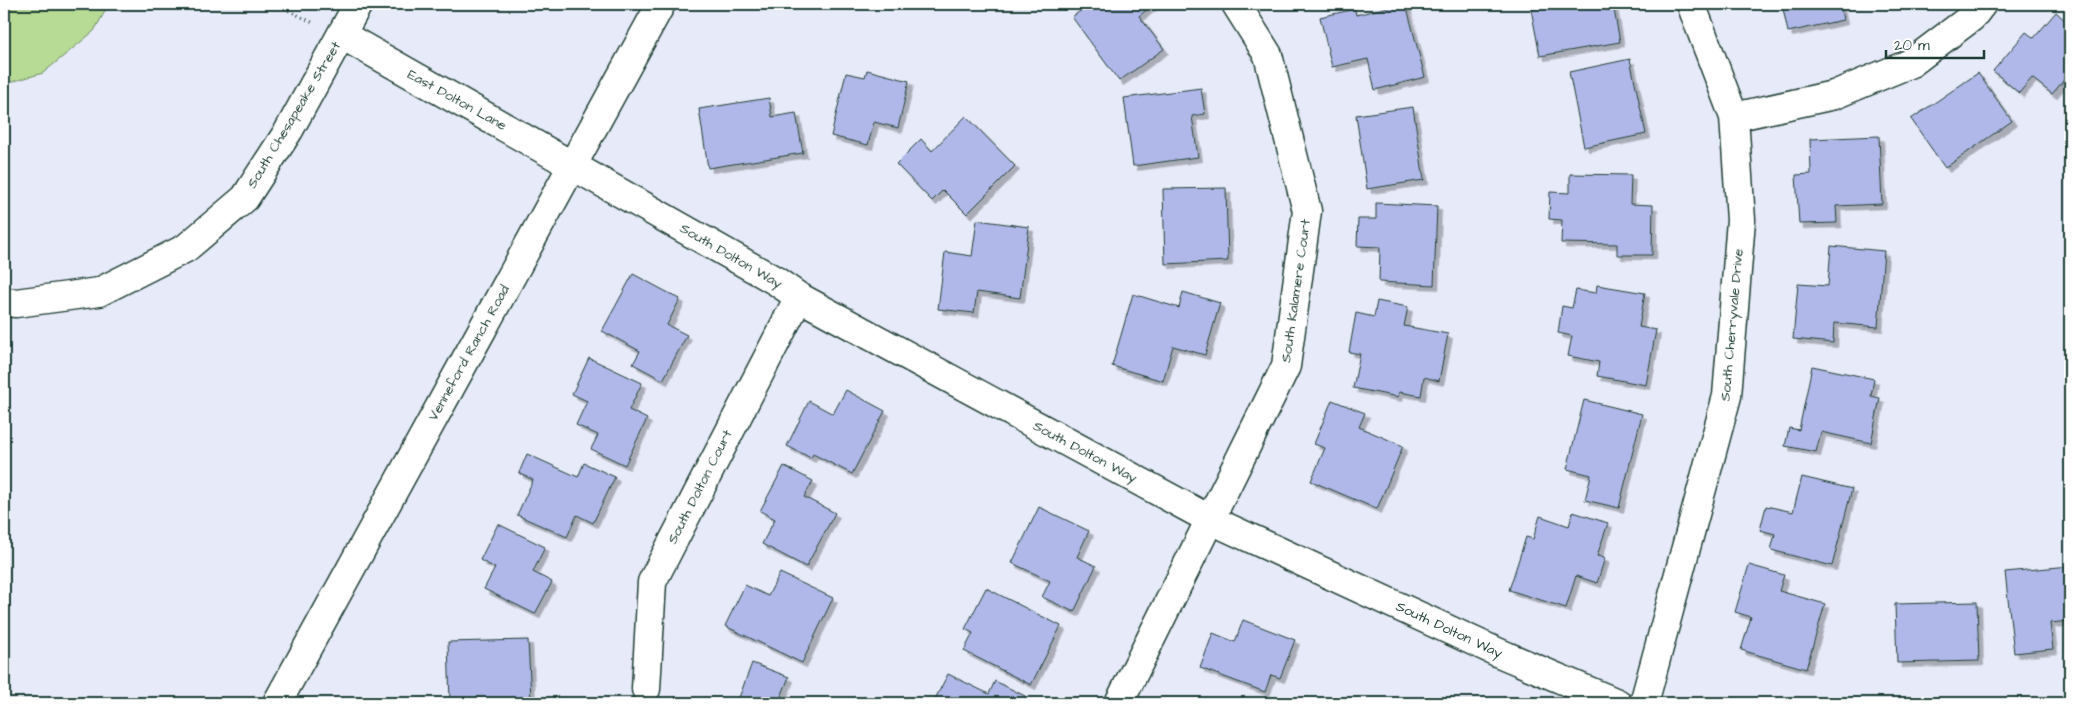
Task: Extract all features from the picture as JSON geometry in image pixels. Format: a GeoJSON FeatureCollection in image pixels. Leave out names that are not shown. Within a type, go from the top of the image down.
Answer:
{"type":"FeatureCollection","features":[{"type":"Feature","properties":{"kind":"street","name":"South Chesapeake Street"},"geometry":{"type":"LineString","coordinates":[[4,302],[16,303],[99,292],[186,248],[245,198],[289,130],[358,4]]}},
{"type":"Feature","properties":{"kind":"street","name":"Venneford Ranch Road"},"geometry":{"type":"LineString","coordinates":[[278,703],[661,4]]}},
{"type":"Feature","properties":{"kind":"street","name":"South Kalamere Court"},"geometry":{"type":"LineString","coordinates":[[1119,703],[1286,366],[1307,211],[1268,55],[1236,4]]}},
{"type":"Feature","properties":{"kind":"street","name":"South Cherryvale Drive"},"geometry":{"type":"LineString","coordinates":[[1644,703],[1727,396],[1741,220],[1734,117],[1692,4]]}},
{"type":"Feature","properties":{"kind":"street"},"geometry":{"type":"LineString","coordinates":[[1734,117],[1834,95],[1911,63],[1972,17],[1982,4]]}},
{"type":"Feature","properties":{"kind":"street","name":"East Dolton Lane"},"geometry":{"type":"LineString","coordinates":[[342,35],[572,164]]}},
{"type":"Feature","properties":{"kind":"street","name":"South Dolton Way"},"geometry":{"type":"LineString","coordinates":[[572,164],[776,281],[798,297],[1211,520],[1497,652],[1617,703]]}},
{"type":"Feature","properties":{"kind":"street","name":"South Dolton Court"},"geometry":{"type":"LineString","coordinates":[[646,689],[652,582],[798,297]]}},
{"type":"Feature","properties":{"kind":"path"},"geometry":{"type":"LineString","coordinates":[[275,4],[305,20],[342,35]]}},
{"type":"Feature","properties":{"kind":"green space"},"geometry":{"type":"Polygon","coordinates":[[[4,4],[109,4],[94,31],[43,73],[4,84],[4,4]]]}},
{"type":"Feature","properties":{"kind":"building"},"geometry":{"type":"Polygon","coordinates":[[[1090,4],[1154,4],[1139,16],[1164,49],[1119,81],[1072,17],[1090,4]]]}},
{"type":"Feature","properties":{"kind":"building"},"geometry":{"type":"Polygon","coordinates":[[[1406,4],[1425,77],[1375,90],[1368,59],[1332,67],[1320,17],[1355,9],[1356,15],[1406,4]]]}},
{"type":"Feature","properties":{"kind":"building"},"geometry":{"type":"Polygon","coordinates":[[[1530,4],[1590,4],[1590,6],[1613,4],[1620,42],[1540,56],[1530,4]]]}},
{"type":"Feature","properties":{"kind":"building"},"geometry":{"type":"Polygon","coordinates":[[[1782,4],[1840,4],[1843,20],[1788,32],[1782,4]]]}},
{"type":"Feature","properties":{"kind":"building"},"geometry":{"type":"Polygon","coordinates":[[[2056,12],[2070,25],[2070,73],[2052,94],[2032,78],[2019,93],[1993,71],[2026,32],[2034,38],[2056,12]]]}},
{"type":"Feature","properties":{"kind":"building"},"geometry":{"type":"Polygon","coordinates":[[[1630,59],[1646,134],[1584,147],[1569,72],[1630,59]]]}},
{"type":"Feature","properties":{"kind":"building"},"geometry":{"type":"Polygon","coordinates":[[[867,70],[909,81],[898,128],[874,122],[868,145],[831,136],[846,73],[865,77],[867,70]]]}},
{"type":"Feature","properties":{"kind":"building"},"geometry":{"type":"Polygon","coordinates":[[[1978,73],[2012,121],[1945,168],[1911,119],[1978,73]]]}},
{"type":"Feature","properties":{"kind":"building"},"geometry":{"type":"Polygon","coordinates":[[[1201,88],[1205,114],[1192,116],[1198,157],[1133,166],[1124,98],[1201,88]]]}},
{"type":"Feature","properties":{"kind":"building"},"geometry":{"type":"Polygon","coordinates":[[[769,98],[772,117],[796,113],[803,153],[708,168],[699,109],[769,98]]]}},
{"type":"Feature","properties":{"kind":"building"},"geometry":{"type":"Polygon","coordinates":[[[1413,107],[1424,180],[1367,189],[1356,115],[1413,107]]]}},
{"type":"Feature","properties":{"kind":"building"},"geometry":{"type":"Polygon","coordinates":[[[966,116],[1015,166],[967,214],[943,190],[932,201],[896,164],[921,139],[932,151],[966,116]]]}},
{"type":"Feature","properties":{"kind":"building"},"geometry":{"type":"Polygon","coordinates":[[[1879,136],[1882,204],[1836,206],[1837,223],[1799,224],[1796,175],[1811,174],[1810,139],[1879,136]]]}},
{"type":"Feature","properties":{"kind":"building"},"geometry":{"type":"Polygon","coordinates":[[[1570,174],[1631,175],[1630,204],[1653,205],[1652,255],[1617,255],[1617,244],[1561,243],[1562,220],[1549,219],[1550,192],[1570,193],[1570,174]]]}},
{"type":"Feature","properties":{"kind":"building"},"geometry":{"type":"Polygon","coordinates":[[[1226,188],[1228,261],[1165,264],[1163,189],[1226,188]]]}},
{"type":"Feature","properties":{"kind":"building"},"geometry":{"type":"Polygon","coordinates":[[[1376,203],[1437,206],[1434,285],[1379,282],[1380,247],[1357,246],[1358,219],[1376,219],[1376,203]]]}},
{"type":"Feature","properties":{"kind":"building"},"geometry":{"type":"Polygon","coordinates":[[[977,220],[1029,227],[1020,298],[977,292],[974,313],[938,309],[945,252],[972,256],[977,220]]]}},
{"type":"Feature","properties":{"kind":"building"},"geometry":{"type":"Polygon","coordinates":[[[1831,246],[1884,251],[1878,327],[1834,323],[1833,343],[1793,339],[1798,284],[1828,286],[1831,246]]]}},
{"type":"Feature","properties":{"kind":"building"},"geometry":{"type":"Polygon","coordinates":[[[633,274],[680,299],[667,325],[687,335],[663,380],[633,364],[640,351],[602,331],[633,274]]]}},
{"type":"Feature","properties":{"kind":"building"},"geometry":{"type":"Polygon","coordinates":[[[1597,285],[1645,293],[1639,327],[1656,330],[1646,385],[1597,376],[1599,362],[1568,356],[1572,336],[1558,333],[1562,306],[1572,308],[1576,290],[1596,293],[1597,285]]]}},
{"type":"Feature","properties":{"kind":"building"},"geometry":{"type":"Polygon","coordinates":[[[1183,292],[1220,303],[1205,355],[1173,346],[1163,381],[1112,366],[1133,294],[1179,308],[1183,292]]]}},
{"type":"Feature","properties":{"kind":"building"},"geometry":{"type":"Polygon","coordinates":[[[1377,301],[1408,307],[1404,326],[1448,334],[1439,381],[1424,377],[1421,396],[1399,392],[1398,397],[1353,388],[1360,354],[1349,352],[1356,313],[1374,317],[1377,301]]]}},
{"type":"Feature","properties":{"kind":"building"},"geometry":{"type":"Polygon","coordinates":[[[589,358],[642,383],[629,410],[647,419],[625,465],[591,449],[598,435],[576,425],[587,401],[572,394],[589,358]]]}},
{"type":"Feature","properties":{"kind":"building"},"geometry":{"type":"Polygon","coordinates":[[[1812,366],[1874,379],[1871,396],[1880,398],[1871,443],[1821,432],[1816,452],[1785,446],[1789,428],[1799,430],[1812,366]]]}},
{"type":"Feature","properties":{"kind":"building"},"geometry":{"type":"Polygon","coordinates":[[[846,390],[885,411],[852,474],[813,454],[811,458],[787,446],[809,401],[833,414],[846,390]]]}},
{"type":"Feature","properties":{"kind":"building"},"geometry":{"type":"Polygon","coordinates":[[[1332,400],[1365,413],[1359,427],[1403,446],[1377,509],[1311,481],[1325,448],[1314,444],[1332,400]]]}},
{"type":"Feature","properties":{"kind":"building"},"geometry":{"type":"Polygon","coordinates":[[[1584,400],[1642,414],[1619,508],[1585,500],[1591,475],[1567,469],[1584,400]]]}},
{"type":"Feature","properties":{"kind":"building"},"geometry":{"type":"Polygon","coordinates":[[[527,454],[578,477],[584,463],[615,477],[593,523],[577,515],[567,537],[517,515],[533,480],[519,473],[527,454]]]}},
{"type":"Feature","properties":{"kind":"building"},"geometry":{"type":"Polygon","coordinates":[[[784,466],[813,481],[804,497],[835,513],[806,567],[762,544],[775,519],[760,511],[784,466]]]}},
{"type":"Feature","properties":{"kind":"building"},"geometry":{"type":"Polygon","coordinates":[[[1802,477],[1852,489],[1832,566],[1771,550],[1775,534],[1760,530],[1766,506],[1793,512],[1802,477]]]}},
{"type":"Feature","properties":{"kind":"building"},"geometry":{"type":"Polygon","coordinates":[[[1039,507],[1089,531],[1077,557],[1096,566],[1074,612],[1042,597],[1050,581],[1012,563],[1039,507]]]}},
{"type":"Feature","properties":{"kind":"building"},"geometry":{"type":"Polygon","coordinates":[[[1573,512],[1608,523],[1597,556],[1605,558],[1597,583],[1576,576],[1566,608],[1509,590],[1526,537],[1533,539],[1540,516],[1569,526],[1573,512]]]}},
{"type":"Feature","properties":{"kind":"building"},"geometry":{"type":"Polygon","coordinates":[[[498,524],[545,547],[533,572],[552,582],[535,614],[484,589],[495,568],[480,560],[498,524]]]}},
{"type":"Feature","properties":{"kind":"building"},"geometry":{"type":"Polygon","coordinates":[[[1749,565],[1784,575],[1779,591],[1825,604],[1806,669],[1741,650],[1751,617],[1735,612],[1749,565]]]}},
{"type":"Feature","properties":{"kind":"building"},"geometry":{"type":"Polygon","coordinates":[[[2070,566],[2070,621],[2050,623],[2053,649],[2014,653],[2005,572],[2070,566]]]}},
{"type":"Feature","properties":{"kind":"building"},"geometry":{"type":"Polygon","coordinates":[[[780,573],[833,598],[802,663],[725,626],[745,585],[768,596],[780,573]]]}},
{"type":"Feature","properties":{"kind":"building"},"geometry":{"type":"Polygon","coordinates":[[[986,588],[1061,626],[1031,685],[964,651],[973,633],[965,629],[986,588]]]}},
{"type":"Feature","properties":{"kind":"building"},"geometry":{"type":"Polygon","coordinates":[[[1977,602],[1979,661],[1897,663],[1895,604],[1977,602]]]}},
{"type":"Feature","properties":{"kind":"building"},"geometry":{"type":"Polygon","coordinates":[[[1243,620],[1295,640],[1280,678],[1271,675],[1265,692],[1200,668],[1213,633],[1235,642],[1243,620]]]}},
{"type":"Feature","properties":{"kind":"building"},"geometry":{"type":"Polygon","coordinates":[[[528,640],[531,699],[450,702],[448,642],[528,640]]]}},
{"type":"Feature","properties":{"kind":"building"},"geometry":{"type":"Polygon","coordinates":[[[752,663],[789,677],[781,697],[798,703],[737,703],[752,663]]]}},
{"type":"Feature","properties":{"kind":"building"},"geometry":{"type":"Polygon","coordinates":[[[948,674],[989,694],[995,681],[1025,696],[1021,703],[933,703],[948,674]]]}}]}
